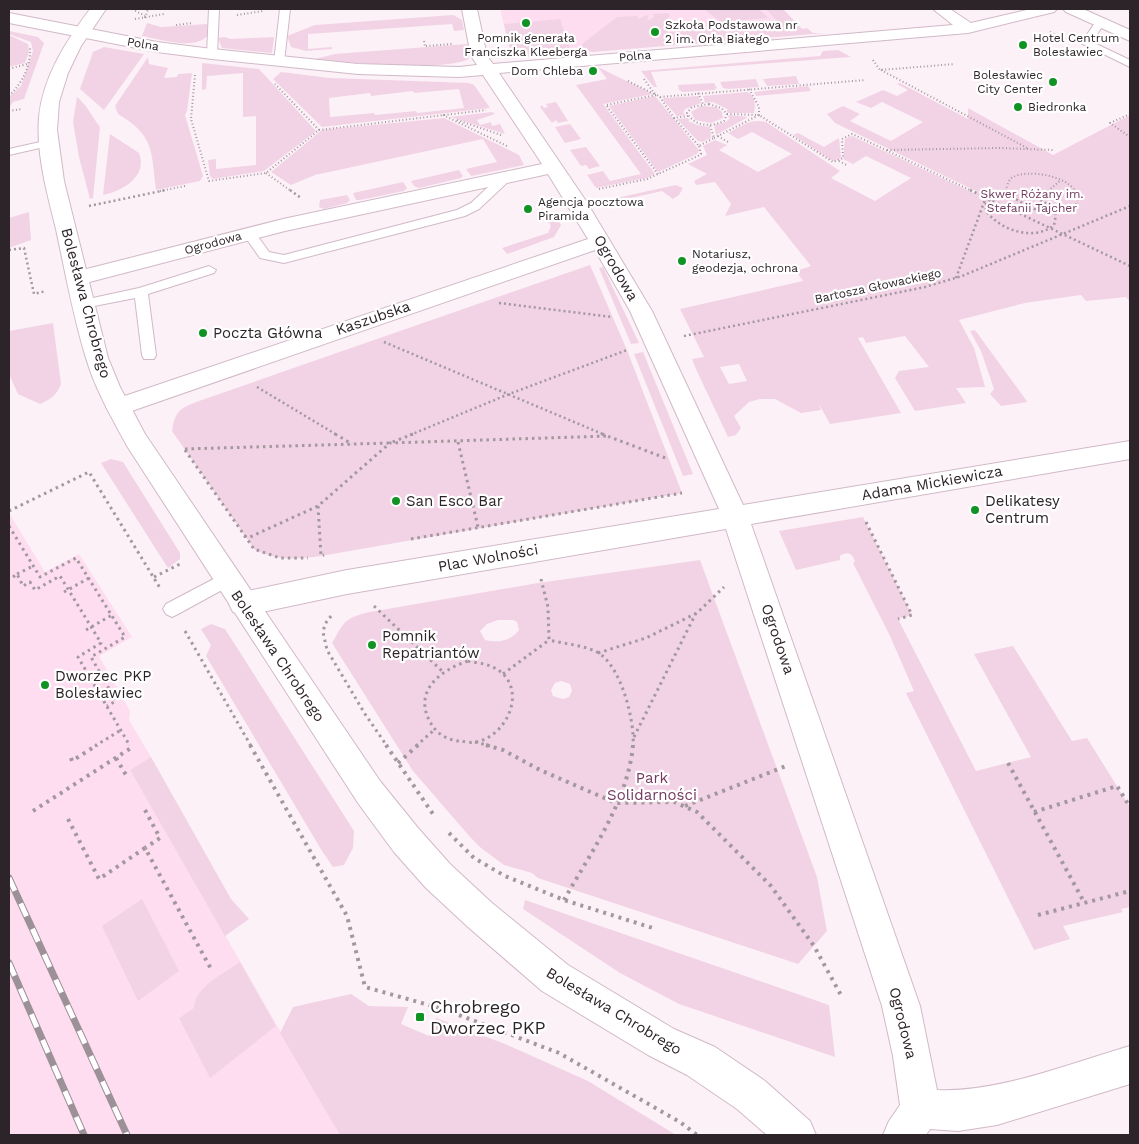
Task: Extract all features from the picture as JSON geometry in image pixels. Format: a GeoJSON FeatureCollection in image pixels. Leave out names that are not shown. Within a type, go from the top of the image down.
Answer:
{"type":"FeatureCollection","features":[{"type":"Feature","properties":{"kind":"street","name":"Bolesława Chrobrego"},"geometry":{"type":"LineString","coordinates":[[98,9],[80,32],[68,52],[54,92],[48,117],[48,143],[54,181],[99,365],[118,407],[136,440],[369,792],[406,840],[438,876],[480,915],[555,978],[662,1042],[701,1061],[751,1095],[796,1135]]}},
{"type":"Feature","properties":{"kind":"street","name":"Ogrodowa"},"geometry":{"type":"LineString","coordinates":[[469,9],[479,56],[490,69],[601,241],[657,342],[734,516],[749,554],[901,1006],[912,1056],[912,1122]]}},
{"type":"Feature","properties":{"kind":"street"},"geometry":{"type":"LineString","coordinates":[[940,9],[968,28]]}},
{"type":"Feature","properties":{"kind":"street","name":"Polna"},"geometry":{"type":"LineString","coordinates":[[9,18],[157,47],[212,54],[358,69],[459,72],[968,28],[1049,9]]}},
{"type":"Feature","properties":{"kind":"street"},"geometry":{"type":"LineString","coordinates":[[1071,9],[1130,36]]}},
{"type":"Feature","properties":{"kind":"street","name":"Ogrodowa"},"geometry":{"type":"LineString","coordinates":[[78,278],[326,216],[554,167]]}},
{"type":"Feature","properties":{"kind":"street","name":"Kaszubska"},"geometry":{"type":"LineString","coordinates":[[118,407],[601,241]]}},
{"type":"Feature","properties":{"kind":"street","name":"Adama Mickiewicza"},"geometry":{"type":"LineString","coordinates":[[734,516],[1130,450]]}},
{"type":"Feature","properties":{"kind":"street","name":"Plac Wolności"},"geometry":{"type":"LineString","coordinates":[[235,591],[347,582],[734,516]]}},
{"type":"Feature","properties":{"kind":"street"},"geometry":{"type":"LineString","coordinates":[[912,1122],[958,1111],[996,1105],[1130,1065]]}},
{"type":"Feature","properties":{"kind":"lane"},"geometry":{"type":"LineString","coordinates":[[279,62],[285,9]]}},
{"type":"Feature","properties":{"kind":"lane"},"geometry":{"type":"LineString","coordinates":[[212,54],[213,16]]}},
{"type":"Feature","properties":{"kind":"lane"},"geometry":{"type":"LineString","coordinates":[[1100,22],[1086,43],[1130,64]]}},
{"type":"Feature","properties":{"kind":"lane"},"geometry":{"type":"LineString","coordinates":[[9,152],[48,143]]}},
{"type":"Feature","properties":{"kind":"lane"},"geometry":{"type":"LineString","coordinates":[[249,234],[265,255],[284,259],[461,213],[475,206],[506,177]]}},
{"type":"Feature","properties":{"kind":"lane"},"geometry":{"type":"LineString","coordinates":[[84,304],[141,292],[209,270]]}},
{"type":"Feature","properties":{"kind":"lane"},"geometry":{"type":"LineString","coordinates":[[141,292],[149,355]]}},
{"type":"Feature","properties":{"kind":"lane"},"geometry":{"type":"LineString","coordinates":[[172,609],[235,591]]}},
{"type":"Feature","properties":{"kind":"path"},"geometry":{"type":"LineString","coordinates":[[132,9],[146,16],[162,14],[159,20]]}},
{"type":"Feature","properties":{"kind":"path"},"geometry":{"type":"LineString","coordinates":[[169,25],[213,16],[266,11]]}},
{"type":"Feature","properties":{"kind":"path"},"geometry":{"type":"LineString","coordinates":[[424,40],[425,46]]}},
{"type":"Feature","properties":{"kind":"path"},"geometry":{"type":"LineString","coordinates":[[9,96],[20,86],[31,51],[30,42]]}},
{"type":"Feature","properties":{"kind":"path"},"geometry":{"type":"LineString","coordinates":[[9,69],[27,64]]}},
{"type":"Feature","properties":{"kind":"path"},"geometry":{"type":"LineString","coordinates":[[195,68],[191,119],[209,181],[266,173],[320,130],[494,110]]}},
{"type":"Feature","properties":{"kind":"path"},"geometry":{"type":"LineString","coordinates":[[880,70],[1028,149]]}},
{"type":"Feature","properties":{"kind":"path"},"geometry":{"type":"LineString","coordinates":[[593,190],[647,179],[701,154],[699,146],[642,77]]}},
{"type":"Feature","properties":{"kind":"path"},"geometry":{"type":"LineString","coordinates":[[658,174],[606,105],[658,96],[864,80]]}},
{"type":"Feature","properties":{"kind":"path"},"geometry":{"type":"LineString","coordinates":[[272,81],[320,130]]}},
{"type":"Feature","properties":{"kind":"path"},"geometry":{"type":"LineString","coordinates":[[749,89],[759,107],[759,116]]}},
{"type":"Feature","properties":{"kind":"path"},"geometry":{"type":"LineString","coordinates":[[698,93],[703,104]]}},
{"type":"Feature","properties":{"kind":"path"},"geometry":{"type":"LineString","coordinates":[[688,116],[689,109],[703,104],[716,106],[727,114],[759,116],[830,162],[843,158],[842,139],[852,134],[1130,266]]}},
{"type":"Feature","properties":{"kind":"path"},"geometry":{"type":"LineString","coordinates":[[9,110],[23,109]]}},
{"type":"Feature","properties":{"kind":"path"},"geometry":{"type":"LineString","coordinates":[[674,118],[688,116],[695,122],[710,125],[724,121],[727,114]]}},
{"type":"Feature","properties":{"kind":"path"},"geometry":{"type":"LineString","coordinates":[[1130,114],[1110,123],[1130,137]]}},
{"type":"Feature","properties":{"kind":"path"},"geometry":{"type":"LineString","coordinates":[[442,115],[503,136]]}},
{"type":"Feature","properties":{"kind":"path"},"geometry":{"type":"LineString","coordinates":[[442,115],[512,149]]}},
{"type":"Feature","properties":{"kind":"path"},"geometry":{"type":"LineString","coordinates":[[699,146],[759,116]]}},
{"type":"Feature","properties":{"kind":"path"},"geometry":{"type":"LineString","coordinates":[[710,125],[716,137],[730,143]]}},
{"type":"Feature","properties":{"kind":"path"},"geometry":{"type":"LineString","coordinates":[[886,150],[1000,148],[1054,150]]}},
{"type":"Feature","properties":{"kind":"path"},"geometry":{"type":"LineString","coordinates":[[839,160],[848,166]]}},
{"type":"Feature","properties":{"kind":"path"},"geometry":{"type":"LineString","coordinates":[[266,173],[326,216]]}},
{"type":"Feature","properties":{"kind":"path"},"geometry":{"type":"LineString","coordinates":[[1022,174],[1044,174],[1061,180],[1075,189],[1080,196],[1080,202],[1076,208],[1069,212],[1056,215],[1025,206],[1006,194],[1008,182],[1022,174]]}},
{"type":"Feature","properties":{"kind":"path"},"geometry":{"type":"LineString","coordinates":[[1039,200],[1061,180]]}},
{"type":"Feature","properties":{"kind":"path"},"geometry":{"type":"LineString","coordinates":[[88,206],[185,186]]}},
{"type":"Feature","properties":{"kind":"path"},"geometry":{"type":"LineString","coordinates":[[1006,194],[1028,195],[1049,205],[1056,215],[1056,225],[1040,233],[1028,234],[1005,228],[989,217],[986,204],[990,199],[1006,194]]}},
{"type":"Feature","properties":{"kind":"path"},"geometry":{"type":"LineString","coordinates":[[956,278],[986,198]]}},
{"type":"Feature","properties":{"kind":"path","name":"Bartosza Głowackiego"},"geometry":{"type":"LineString","coordinates":[[678,337],[925,287],[956,278],[1130,206]]}},
{"type":"Feature","properties":{"kind":"path"},"geometry":{"type":"LineString","coordinates":[[9,250],[24,248],[34,294],[46,291]]}},
{"type":"Feature","properties":{"kind":"path"},"geometry":{"type":"LineString","coordinates":[[494,302],[612,317]]}},
{"type":"Feature","properties":{"kind":"path"},"geometry":{"type":"LineString","coordinates":[[376,338],[608,436],[668,459]]}},
{"type":"Feature","properties":{"kind":"path"},"geometry":{"type":"LineString","coordinates":[[244,536],[250,536],[318,506],[390,444],[509,394],[627,350]]}},
{"type":"Feature","properties":{"kind":"path"},"geometry":{"type":"LineString","coordinates":[[257,387],[353,445]]}},
{"type":"Feature","properties":{"kind":"path"},"geometry":{"type":"LineString","coordinates":[[330,554],[322,557],[302,558],[271,556],[254,549],[185,449],[608,436]]}},
{"type":"Feature","properties":{"kind":"path"},"geometry":{"type":"LineString","coordinates":[[458,442],[478,527]]}},
{"type":"Feature","properties":{"kind":"path"},"geometry":{"type":"LineString","coordinates":[[9,511],[89,472],[154,578],[347,916],[365,987],[443,1009],[559,1053],[680,1122],[697,1135]]}},
{"type":"Feature","properties":{"kind":"path"},"geometry":{"type":"LineString","coordinates":[[403,540],[682,493]]}},
{"type":"Feature","properties":{"kind":"path"},"geometry":{"type":"LineString","coordinates":[[318,506],[322,557]]}},
{"type":"Feature","properties":{"kind":"path"},"geometry":{"type":"LineString","coordinates":[[863,517],[912,615],[898,619]]}},
{"type":"Feature","properties":{"kind":"path"},"geometry":{"type":"LineString","coordinates":[[9,526],[40,578],[76,558],[125,637],[91,658],[116,701],[107,706]]}},
{"type":"Feature","properties":{"kind":"path"},"geometry":{"type":"LineString","coordinates":[[154,578],[186,561]]}},
{"type":"Feature","properties":{"kind":"path"},"geometry":{"type":"LineString","coordinates":[[33,566],[15,576],[23,586],[30,582],[34,590],[60,576],[101,643],[78,657],[131,748],[33,811]]}},
{"type":"Feature","properties":{"kind":"path"},"geometry":{"type":"LineString","coordinates":[[64,592],[89,578]]}},
{"type":"Feature","properties":{"kind":"path"},"geometry":{"type":"LineString","coordinates":[[532,580],[541,579],[548,608],[549,640]]}},
{"type":"Feature","properties":{"kind":"path"},"geometry":{"type":"LineString","coordinates":[[598,653],[646,638],[697,613],[724,587]]}},
{"type":"Feature","properties":{"kind":"path"},"geometry":{"type":"LineString","coordinates":[[382,603],[372,604],[442,670]]}},
{"type":"Feature","properties":{"kind":"path"},"geometry":{"type":"LineString","coordinates":[[634,737],[697,613]]}},
{"type":"Feature","properties":{"kind":"path"},"geometry":{"type":"LineString","coordinates":[[338,614],[330,617],[323,627],[323,639],[327,650],[365,714],[438,821]]}},
{"type":"Feature","properties":{"kind":"path"},"geometry":{"type":"LineString","coordinates":[[86,630],[112,615]]}},
{"type":"Feature","properties":{"kind":"path"},"geometry":{"type":"LineString","coordinates":[[549,640],[598,653],[612,666],[630,705],[634,737],[626,779],[616,803],[564,900]]}},
{"type":"Feature","properties":{"kind":"path"},"geometry":{"type":"LineString","coordinates":[[503,674],[549,640]]}},
{"type":"Feature","properties":{"kind":"path"},"geometry":{"type":"LineString","coordinates":[[475,742],[500,730],[508,719],[513,707],[514,695],[510,684],[503,674],[493,666],[474,661],[454,664],[442,670],[426,692],[424,705],[427,718],[434,730],[446,738],[460,742],[475,742],[504,750],[540,770],[616,803],[674,802],[697,812],[771,886],[814,946],[842,997]]}},
{"type":"Feature","properties":{"kind":"path"},"geometry":{"type":"LineString","coordinates":[[71,758],[72,760],[121,730]]}},
{"type":"Feature","properties":{"kind":"path"},"geometry":{"type":"LineString","coordinates":[[398,763],[434,730]]}},
{"type":"Feature","properties":{"kind":"path"},"geometry":{"type":"LineString","coordinates":[[116,758],[126,775]]}},
{"type":"Feature","properties":{"kind":"path"},"geometry":{"type":"LineString","coordinates":[[1008,763],[1084,902]]}},
{"type":"Feature","properties":{"kind":"path"},"geometry":{"type":"LineString","coordinates":[[684,806],[787,765]]}},
{"type":"Feature","properties":{"kind":"path"},"geometry":{"type":"LineString","coordinates":[[1034,812],[1117,786],[1130,807]]}},
{"type":"Feature","properties":{"kind":"path"},"geometry":{"type":"LineString","coordinates":[[68,819],[99,879],[160,838],[145,810]]}},
{"type":"Feature","properties":{"kind":"path"},"geometry":{"type":"LineString","coordinates":[[444,827],[474,858],[505,876],[564,900],[656,929]]}},
{"type":"Feature","properties":{"kind":"path"},"geometry":{"type":"LineString","coordinates":[[145,848],[211,968]]}},
{"type":"Feature","properties":{"kind":"path"},"geometry":{"type":"LineString","coordinates":[[1038,915],[1130,891]]}},
{"type":"Feature","properties":{"kind":"shaded area","name":"Szkoła Podstawowa nr 2 im. Orła Białego"},"geometry":{"type":"Polygon","coordinates":[[[500,9],[783,9],[802,29],[590,52],[583,48],[570,49],[568,53],[512,58],[500,9]]]}},
{"type":"Feature","properties":{"kind":"shaded area"},"geometry":{"type":"Polygon","coordinates":[[[9,513],[45,572],[79,554],[132,637],[99,656],[130,711],[129,720],[151,757],[130,770],[340,1135],[9,1135],[9,513]]]}},
{"type":"Feature","properties":{"kind":"green space"},"geometry":{"type":"Polygon","coordinates":[[[759,9],[768,18],[721,22],[705,10],[759,9]]]}},
{"type":"Feature","properties":{"kind":"green space"},"geometry":{"type":"Polygon","coordinates":[[[766,9],[783,9],[802,29],[807,28],[813,33],[825,33],[592,52],[583,48],[582,44],[617,17],[637,16],[639,19],[646,15],[649,16],[647,18],[649,20],[654,17],[653,14],[668,13],[670,16],[664,23],[668,32],[773,24],[778,29],[784,28],[766,9]]]}},
{"type":"Feature","properties":{"kind":"green space"},"geometry":{"type":"Polygon","coordinates":[[[453,15],[462,20],[464,30],[454,31],[452,24],[308,34],[308,49],[332,47],[332,49],[306,51],[291,47],[287,36],[315,25],[453,15]]]}},
{"type":"Feature","properties":{"kind":"green space"},"geometry":{"type":"Polygon","coordinates":[[[560,19],[570,49],[568,53],[512,58],[504,24],[560,19]]]}},
{"type":"Feature","properties":{"kind":"green space"},"geometry":{"type":"Polygon","coordinates":[[[147,23],[161,27],[207,24],[208,35],[202,40],[186,43],[142,36],[147,23]]]}},
{"type":"Feature","properties":{"kind":"green space"},"geometry":{"type":"Polygon","coordinates":[[[9,31],[38,37],[44,43],[24,99],[13,102],[9,108],[9,97],[21,86],[33,51],[31,42],[9,34],[9,31]]]}},
{"type":"Feature","properties":{"kind":"green space"},"geometry":{"type":"Polygon","coordinates":[[[9,35],[28,44],[29,52],[25,63],[9,67],[9,35]]]}},
{"type":"Feature","properties":{"kind":"green space"},"geometry":{"type":"Polygon","coordinates":[[[274,37],[272,53],[222,48],[218,38],[231,39],[274,37]]]}},
{"type":"Feature","properties":{"kind":"green space"},"geometry":{"type":"Polygon","coordinates":[[[469,45],[469,59],[438,65],[394,65],[315,59],[335,54],[469,45]]]}},
{"type":"Feature","properties":{"kind":"green space"},"geometry":{"type":"Polygon","coordinates":[[[104,47],[144,54],[104,110],[80,89],[93,52],[104,47]]]}},
{"type":"Feature","properties":{"kind":"green space"},"geometry":{"type":"Polygon","coordinates":[[[838,50],[851,57],[651,72],[657,87],[654,87],[641,71],[820,56],[823,51],[838,50]]]}},
{"type":"Feature","properties":{"kind":"green space"},"geometry":{"type":"Polygon","coordinates":[[[148,57],[149,64],[168,68],[164,78],[192,73],[185,115],[203,176],[200,181],[156,190],[152,155],[145,137],[130,122],[118,114],[115,106],[148,57]]]}},
{"type":"Feature","properties":{"kind":"green space"},"geometry":{"type":"Polygon","coordinates":[[[202,63],[259,69],[316,131],[264,171],[213,179],[210,176],[208,160],[216,159],[216,169],[256,165],[256,116],[243,117],[243,73],[207,76],[206,89],[202,90],[202,63]]]}},
{"type":"Feature","properties":{"kind":"green space"},"geometry":{"type":"Polygon","coordinates":[[[598,67],[653,94],[603,104],[655,174],[647,178],[596,188],[587,175],[603,171],[610,181],[641,174],[576,85],[607,79],[598,67]]]}},
{"type":"Feature","properties":{"kind":"green space"},"geometry":{"type":"Polygon","coordinates":[[[281,72],[330,78],[469,83],[474,85],[490,108],[322,127],[273,79],[281,72]],[[459,89],[414,93],[413,91],[371,96],[370,93],[329,98],[330,117],[416,111],[417,113],[464,108],[459,89]]]}},
{"type":"Feature","properties":{"kind":"green space"},"geometry":{"type":"Polygon","coordinates":[[[796,76],[799,84],[767,86],[763,79],[796,76]]]}},
{"type":"Feature","properties":{"kind":"green space"},"geometry":{"type":"Polygon","coordinates":[[[756,79],[759,87],[728,89],[723,88],[720,82],[756,79]]]}},
{"type":"Feature","properties":{"kind":"green space"},"geometry":{"type":"Polygon","coordinates":[[[714,83],[717,88],[714,90],[683,92],[679,90],[678,85],[714,83]]]}},
{"type":"Feature","properties":{"kind":"green space","name":"Skwer Różany im. Stefanii Tajcher"},"geometry":{"type":"Polygon","coordinates":[[[900,83],[968,119],[968,108],[1053,155],[1130,115],[1130,302],[1126,297],[1086,301],[1081,295],[1025,303],[959,320],[974,348],[985,387],[956,388],[966,403],[915,411],[895,378],[899,371],[929,367],[905,336],[866,343],[863,337],[858,338],[901,413],[830,424],[819,404],[821,410],[801,413],[775,399],[760,399],[749,402],[734,416],[741,428],[736,435],[728,437],[692,359],[704,357],[680,309],[803,281],[796,271],[811,266],[764,207],[725,216],[731,204],[715,182],[696,185],[694,181],[707,174],[688,164],[707,155],[703,146],[715,140],[727,145],[719,150],[758,172],[792,154],[752,132],[738,139],[728,133],[746,123],[761,121],[766,122],[840,171],[831,178],[875,201],[911,178],[866,156],[853,164],[843,159],[845,139],[852,136],[976,194],[976,191],[835,123],[827,114],[843,106],[860,114],[850,121],[891,141],[923,122],[882,102],[871,108],[856,102],[883,90],[897,96],[908,90],[897,84],[900,83]],[[739,364],[720,367],[729,384],[747,381],[739,364]]]}},
{"type":"Feature","properties":{"kind":"green space"},"geometry":{"type":"Polygon","coordinates":[[[808,86],[811,91],[756,96],[754,92],[808,86]]]}},
{"type":"Feature","properties":{"kind":"green space"},"geometry":{"type":"Polygon","coordinates":[[[747,92],[752,95],[754,101],[754,113],[728,113],[726,110],[729,110],[713,102],[705,103],[703,96],[747,92]]]}},
{"type":"Feature","properties":{"kind":"green space"},"geometry":{"type":"Polygon","coordinates":[[[655,96],[699,150],[697,154],[658,172],[609,106],[655,96]]]}},
{"type":"Feature","properties":{"kind":"green space"},"geometry":{"type":"Polygon","coordinates":[[[698,96],[701,103],[685,109],[683,113],[686,115],[677,116],[663,100],[664,98],[698,96]]]}},
{"type":"Feature","properties":{"kind":"green space"},"geometry":{"type":"Polygon","coordinates":[[[77,97],[87,107],[100,127],[93,198],[90,199],[79,157],[73,122],[77,97]]]}},
{"type":"Feature","properties":{"kind":"green space"},"geometry":{"type":"Polygon","coordinates":[[[556,102],[568,121],[558,123],[556,120],[552,123],[540,107],[542,105],[544,108],[548,107],[546,104],[556,102]]]}},
{"type":"Feature","properties":{"kind":"green space"},"geometry":{"type":"Polygon","coordinates":[[[701,106],[716,107],[722,112],[723,118],[711,123],[695,120],[691,112],[701,106]]]}},
{"type":"Feature","properties":{"kind":"green space"},"geometry":{"type":"Polygon","coordinates":[[[492,112],[495,114],[477,120],[480,125],[491,122],[492,126],[500,124],[505,134],[450,117],[492,112]]]}},
{"type":"Feature","properties":{"kind":"green space"},"geometry":{"type":"Polygon","coordinates":[[[729,115],[748,117],[716,135],[714,125],[726,122],[730,118],[728,117],[729,115]]]}},
{"type":"Feature","properties":{"kind":"green space"},"geometry":{"type":"Polygon","coordinates":[[[444,118],[519,155],[524,165],[471,176],[466,169],[497,162],[483,139],[315,175],[291,185],[271,172],[322,130],[444,118]]]}},
{"type":"Feature","properties":{"kind":"green space"},"geometry":{"type":"Polygon","coordinates":[[[687,118],[690,120],[688,121],[697,125],[710,127],[711,138],[702,142],[698,141],[677,119],[687,118]]]}},
{"type":"Feature","properties":{"kind":"green space"},"geometry":{"type":"Polygon","coordinates":[[[570,124],[581,139],[565,143],[555,127],[570,124]]]}},
{"type":"Feature","properties":{"kind":"green space"},"geometry":{"type":"Polygon","coordinates":[[[798,133],[824,147],[839,138],[841,158],[835,161],[831,160],[793,135],[798,133]]]}},
{"type":"Feature","properties":{"kind":"green space"},"geometry":{"type":"Polygon","coordinates":[[[110,134],[139,153],[141,161],[140,169],[132,181],[118,190],[103,195],[110,134]]]}},
{"type":"Feature","properties":{"kind":"green space"},"geometry":{"type":"Polygon","coordinates":[[[586,147],[600,166],[589,169],[586,165],[581,166],[570,150],[586,147]]]}},
{"type":"Feature","properties":{"kind":"green space"},"geometry":{"type":"Polygon","coordinates":[[[459,170],[463,176],[461,178],[419,188],[414,186],[411,181],[459,170]]]}},
{"type":"Feature","properties":{"kind":"green space"},"geometry":{"type":"Polygon","coordinates":[[[403,182],[407,188],[404,191],[360,200],[356,200],[353,193],[403,182]]]}},
{"type":"Feature","properties":{"kind":"green space"},"geometry":{"type":"Polygon","coordinates":[[[676,185],[683,188],[679,195],[673,199],[662,191],[609,203],[607,200],[676,185]]]}},
{"type":"Feature","properties":{"kind":"green space"},"geometry":{"type":"Polygon","coordinates":[[[347,195],[350,200],[347,203],[324,209],[319,207],[320,200],[347,195]]]}},
{"type":"Feature","properties":{"kind":"green space"},"geometry":{"type":"Polygon","coordinates":[[[29,212],[31,240],[9,248],[9,218],[29,212]]]}},
{"type":"Feature","properties":{"kind":"green space"},"geometry":{"type":"Polygon","coordinates":[[[557,218],[561,225],[554,237],[507,254],[502,248],[548,233],[551,226],[547,220],[557,218]]]}},
{"type":"Feature","properties":{"kind":"green space"},"geometry":{"type":"Polygon","coordinates":[[[590,265],[627,350],[682,493],[321,556],[278,557],[270,556],[254,549],[172,431],[177,414],[183,408],[193,403],[590,265]]]}},
{"type":"Feature","properties":{"kind":"green space"},"geometry":{"type":"Polygon","coordinates":[[[603,267],[639,343],[631,344],[599,268],[603,267]]]}},
{"type":"Feature","properties":{"kind":"green space"},"geometry":{"type":"Polygon","coordinates":[[[53,323],[61,384],[53,396],[40,404],[18,394],[9,374],[9,331],[53,323]]]}},
{"type":"Feature","properties":{"kind":"green space"},"geometry":{"type":"Polygon","coordinates":[[[975,330],[1027,402],[1001,406],[990,394],[994,389],[981,351],[970,331],[975,330]]]}},
{"type":"Feature","properties":{"kind":"green space"},"geometry":{"type":"Polygon","coordinates":[[[643,352],[693,474],[683,476],[634,354],[643,352]]]}},
{"type":"Feature","properties":{"kind":"green space"},"geometry":{"type":"Polygon","coordinates":[[[111,459],[123,462],[180,553],[180,559],[168,568],[101,463],[111,459]]]}},
{"type":"Feature","properties":{"kind":"green space"},"geometry":{"type":"Polygon","coordinates":[[[863,517],[912,615],[898,619],[976,771],[1031,757],[974,654],[1013,646],[1072,741],[1087,738],[1130,807],[1130,907],[1121,909],[1123,912],[1063,926],[1070,939],[1034,950],[906,693],[914,691],[890,636],[853,563],[855,561],[854,558],[847,553],[840,556],[840,560],[796,570],[779,531],[863,517]]]}},
{"type":"Feature","properties":{"kind":"green space","name":"Park Solidarności"},"geometry":{"type":"Polygon","coordinates":[[[700,560],[817,877],[827,931],[798,964],[504,865],[470,837],[413,771],[332,643],[345,622],[363,614],[538,583],[700,560]],[[498,620],[487,624],[480,631],[485,640],[508,639],[519,630],[517,622],[513,620],[498,620]],[[561,681],[555,683],[551,690],[553,696],[563,699],[569,697],[572,691],[570,684],[561,681]]]}},
{"type":"Feature","properties":{"kind":"green space"},"geometry":{"type":"Polygon","coordinates":[[[211,624],[225,629],[354,831],[353,848],[344,865],[333,867],[322,851],[206,656],[211,645],[201,629],[211,624]]]}},
{"type":"Feature","properties":{"kind":"green space"},"geometry":{"type":"Polygon","coordinates":[[[151,757],[231,899],[249,919],[225,936],[130,770],[151,757]]]}},
{"type":"Feature","properties":{"kind":"green space"},"geometry":{"type":"Polygon","coordinates":[[[142,899],[179,971],[138,1001],[102,926],[142,899]]]}},
{"type":"Feature","properties":{"kind":"green space"},"geometry":{"type":"Polygon","coordinates":[[[525,900],[829,1005],[835,1057],[679,1004],[620,973],[523,909],[525,900]]]}},
{"type":"Feature","properties":{"kind":"green space"},"geometry":{"type":"Polygon","coordinates":[[[240,962],[276,1026],[210,1078],[179,1018],[194,1008],[195,1000],[211,981],[240,962]]]}},
{"type":"Feature","properties":{"kind":"green space"},"geometry":{"type":"Polygon","coordinates":[[[351,994],[369,1006],[408,1007],[401,1024],[429,1036],[436,1018],[505,1044],[588,1081],[676,1135],[340,1135],[280,1033],[293,1007],[351,994]]]}},
{"type":"Feature","properties":{"kind":"railway"},"geometry":{"type":"LineString","coordinates":[[9,878],[127,1135]]}},
{"type":"Feature","properties":{"kind":"railway"},"geometry":{"type":"LineString","coordinates":[[9,963],[84,1135]]}},
{"type":"Feature","properties":{"kind":"place","name":"Pomnik generała Franciszka Kleeberga"},"geometry":{"type":"Point","coordinates":[526,23]}},
{"type":"Feature","properties":{"kind":"place","name":"Szkoła Podstawowa nr 2 im. Orła Białego"},"geometry":{"type":"Point","coordinates":[655,32]}},
{"type":"Feature","properties":{"kind":"place","name":"Hotel Centrum Bolesławiec"},"geometry":{"type":"Point","coordinates":[1023,45]}},
{"type":"Feature","properties":{"kind":"place","name":"Dom Chleba"},"geometry":{"type":"Point","coordinates":[593,71]}},
{"type":"Feature","properties":{"kind":"place","name":"Bolesławiec City Center"},"geometry":{"type":"Point","coordinates":[1053,82]}},
{"type":"Feature","properties":{"kind":"place","name":"Biedronka"},"geometry":{"type":"Point","coordinates":[1018,107]}},
{"type":"Feature","properties":{"kind":"place","name":"Agencja pocztowa Piramida"},"geometry":{"type":"Point","coordinates":[528,209]}},
{"type":"Feature","properties":{"kind":"place","name":"Notariusz, geodezja, ochrona"},"geometry":{"type":"Point","coordinates":[682,261]}},
{"type":"Feature","properties":{"kind":"place","name":"Poczta Główna"},"geometry":{"type":"Point","coordinates":[203,333]}},
{"type":"Feature","properties":{"kind":"place","name":"San Esco Bar"},"geometry":{"type":"Point","coordinates":[396,501]}},
{"type":"Feature","properties":{"kind":"place","name":"Delikatesy Centrum"},"geometry":{"type":"Point","coordinates":[975,510]}},
{"type":"Feature","properties":{"kind":"place","name":"Pomnik Repatriantów"},"geometry":{"type":"Point","coordinates":[372,645]}},
{"type":"Feature","properties":{"kind":"place","name":"Dworzec PKP Bolesławiec"},"geometry":{"type":"Point","coordinates":[45,685]}},
{"type":"Feature","properties":{"kind":"place","name":"Chrobrego Dworzec PKP"},"geometry":{"type":"Point","coordinates":[420,1017]}}]}
